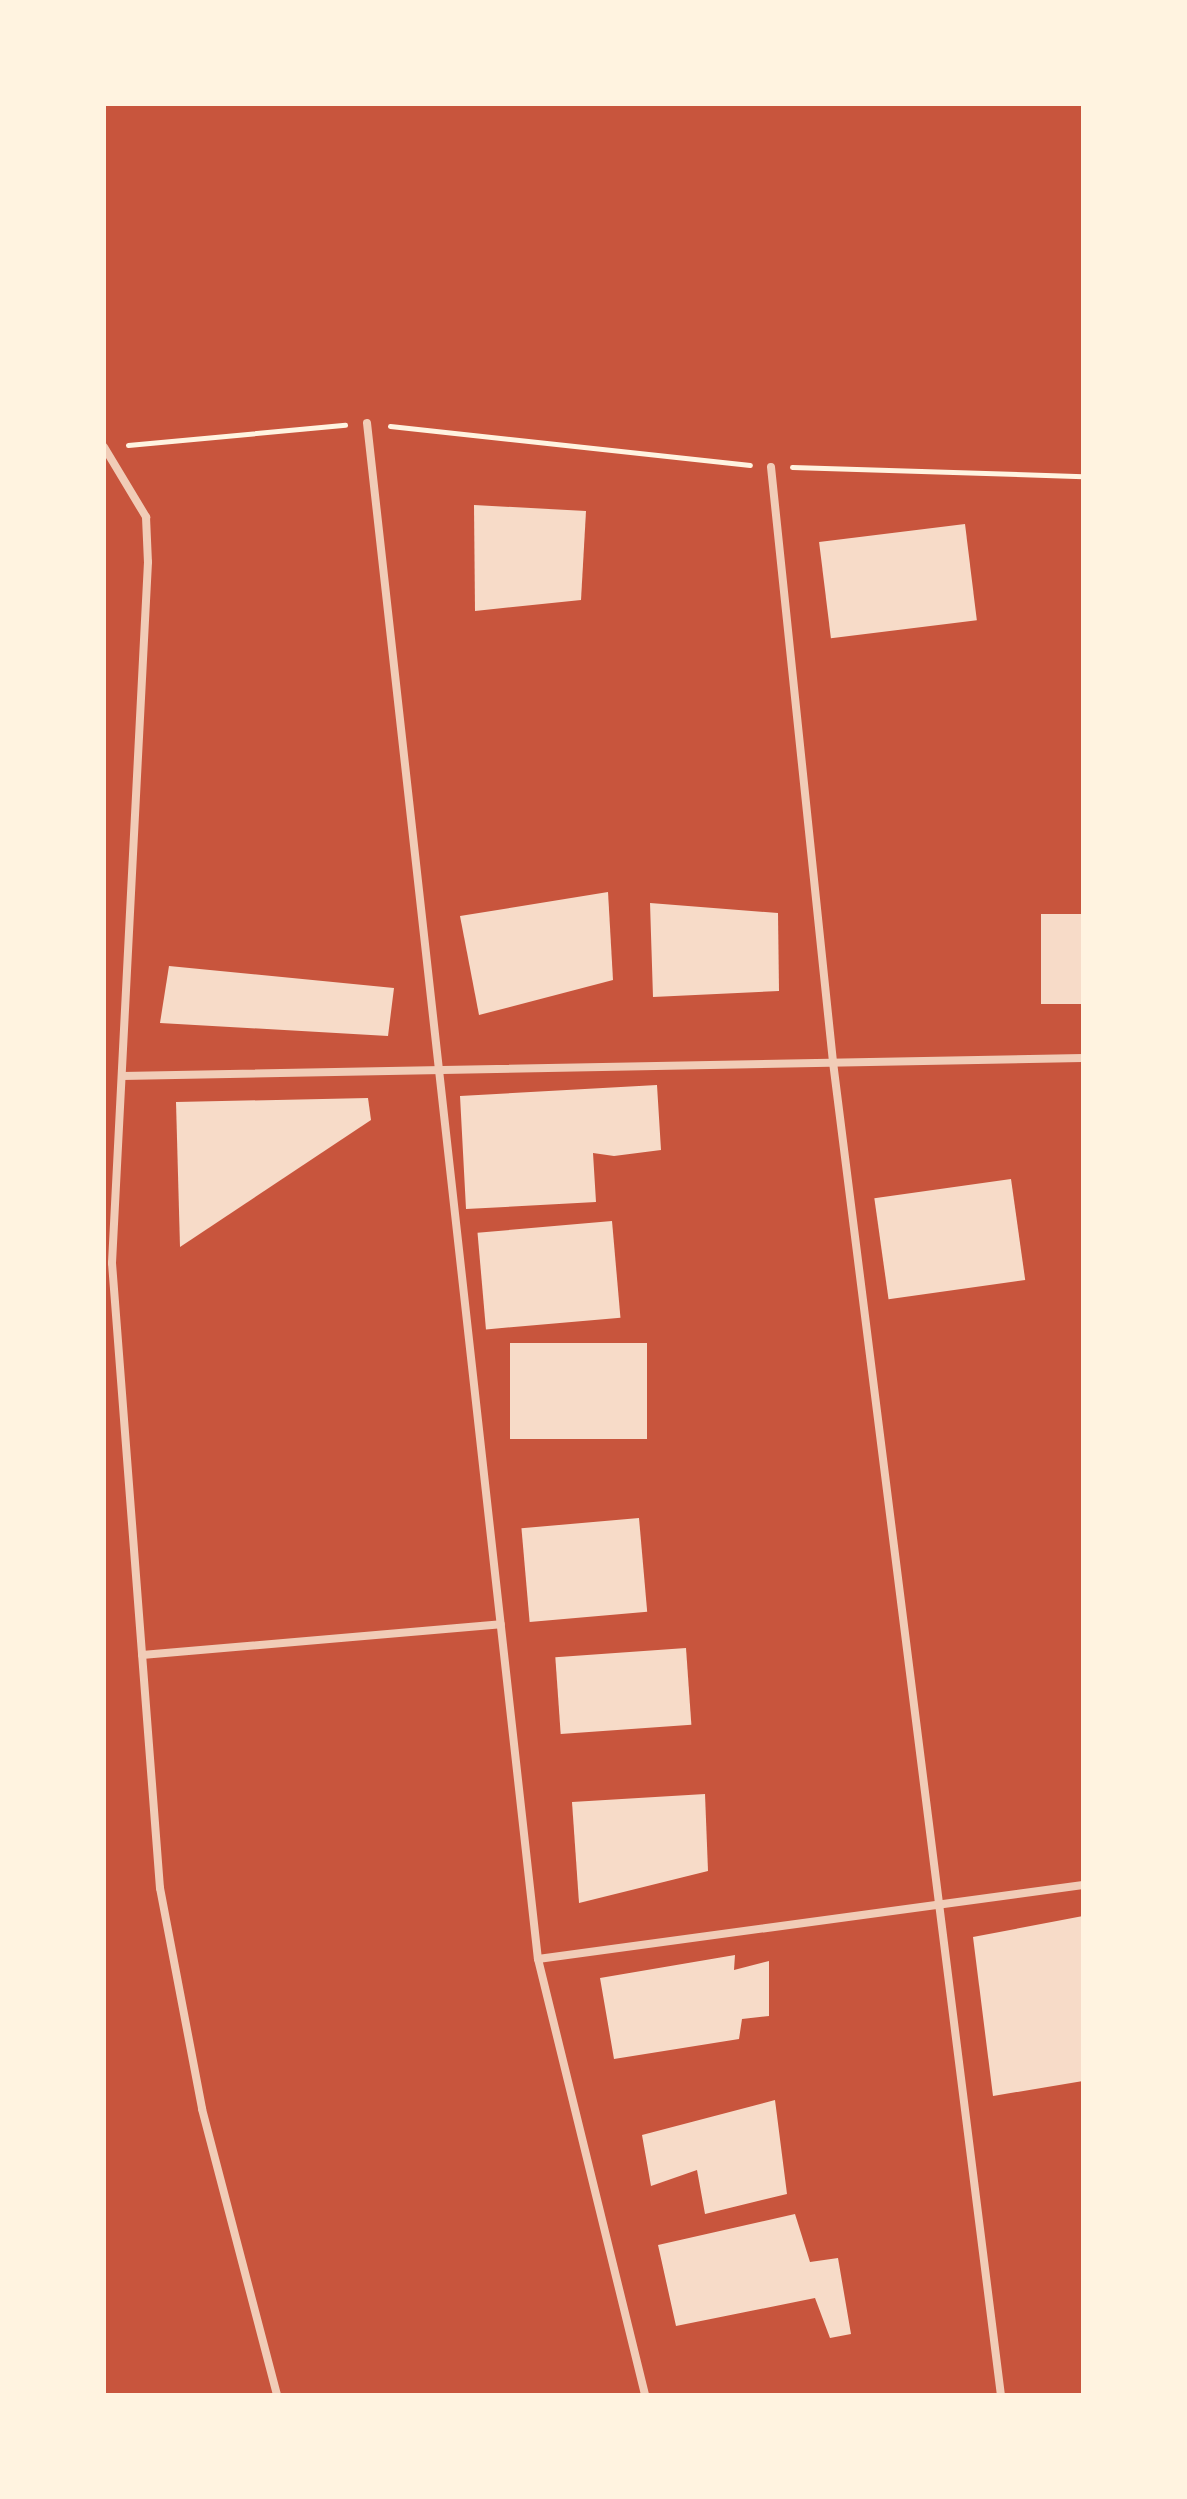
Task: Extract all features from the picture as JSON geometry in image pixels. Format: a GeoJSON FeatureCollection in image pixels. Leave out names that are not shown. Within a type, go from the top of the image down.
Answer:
{"type":"FeatureCollection","features":[{"type":"Feature","properties":{"kind":"street"},"geometry":{"type":"LineString","coordinates":[[367,423],[538,1959],[645,2395]]}},
{"type":"Feature","properties":{"kind":"street"},"geometry":{"type":"LineString","coordinates":[[104,447],[146,517],[148,562],[112,1263],[160,1888],[202,2109],[277,2395]]}},
{"type":"Feature","properties":{"kind":"street"},"geometry":{"type":"LineString","coordinates":[[771,467],[833,1062],[1001,2395]]}},
{"type":"Feature","properties":{"kind":"street"},"geometry":{"type":"LineString","coordinates":[[122,1076],[1083,1058]]}},
{"type":"Feature","properties":{"kind":"street"},"geometry":{"type":"LineString","coordinates":[[142,1655],[501,1624]]}},
{"type":"Feature","properties":{"kind":"street"},"geometry":{"type":"LineString","coordinates":[[538,1959],[1083,1885]]}},
{"type":"Feature","properties":{"kind":"path"},"geometry":{"type":"LineString","coordinates":[[104,447],[367,423],[771,467],[1083,476]]}},
{"type":"Feature","properties":{"kind":"building"},"geometry":{"type":"Polygon","coordinates":[[[474,505],[586,511],[581,600],[475,611],[474,505]]]}},
{"type":"Feature","properties":{"kind":"building"},"geometry":{"type":"Polygon","coordinates":[[[965,524],[977,620],[831,638],[819,542],[965,524]]]}},
{"type":"Feature","properties":{"kind":"building"},"geometry":{"type":"Polygon","coordinates":[[[608,892],[613,980],[479,1015],[460,916],[608,892]]]}},
{"type":"Feature","properties":{"kind":"building"},"geometry":{"type":"Polygon","coordinates":[[[650,903],[778,913],[779,991],[653,997],[650,903]]]}},
{"type":"Feature","properties":{"kind":"building"},"geometry":{"type":"Polygon","coordinates":[[[1041,914],[1083,914],[1083,1004],[1041,1004],[1041,914]]]}},
{"type":"Feature","properties":{"kind":"building"},"geometry":{"type":"Polygon","coordinates":[[[169,966],[394,988],[388,1036],[160,1023],[169,966]]]}},
{"type":"Feature","properties":{"kind":"building"},"geometry":{"type":"Polygon","coordinates":[[[657,1085],[661,1150],[614,1156],[593,1153],[596,1202],[466,1209],[460,1096],[657,1085]]]}},
{"type":"Feature","properties":{"kind":"building"},"geometry":{"type":"Polygon","coordinates":[[[368,1098],[371,1120],[180,1247],[176,1102],[368,1098]]]}},
{"type":"Feature","properties":{"kind":"building"},"geometry":{"type":"Polygon","coordinates":[[[1011,1179],[1025,1280],[889,1299],[874,1198],[1011,1179]]]}},
{"type":"Feature","properties":{"kind":"building"},"geometry":{"type":"Polygon","coordinates":[[[612,1221],[620,1318],[486,1329],[478,1233],[612,1221]]]}},
{"type":"Feature","properties":{"kind":"building"},"geometry":{"type":"Polygon","coordinates":[[[510,1343],[647,1343],[647,1439],[510,1439],[510,1343]]]}},
{"type":"Feature","properties":{"kind":"building"},"geometry":{"type":"Polygon","coordinates":[[[639,1518],[647,1612],[530,1622],[521,1528],[639,1518]]]}},
{"type":"Feature","properties":{"kind":"building"},"geometry":{"type":"Polygon","coordinates":[[[686,1648],[691,1725],[561,1734],[555,1657],[686,1648]]]}},
{"type":"Feature","properties":{"kind":"building"},"geometry":{"type":"Polygon","coordinates":[[[705,1794],[708,1871],[579,1903],[572,1802],[705,1794]]]}},
{"type":"Feature","properties":{"kind":"building"},"geometry":{"type":"Polygon","coordinates":[[[1083,1916],[1083,2081],[993,2096],[973,1937],[1083,1916]]]}},
{"type":"Feature","properties":{"kind":"building"},"geometry":{"type":"Polygon","coordinates":[[[735,1955],[734,1970],[769,1961],[769,2016],[742,2019],[739,2039],[614,2059],[600,1978],[735,1955]]]}},
{"type":"Feature","properties":{"kind":"building"},"geometry":{"type":"Polygon","coordinates":[[[775,2100],[787,2194],[705,2214],[697,2170],[651,2186],[642,2135],[775,2100]]]}},
{"type":"Feature","properties":{"kind":"building"},"geometry":{"type":"Polygon","coordinates":[[[795,2214],[810,2262],[838,2258],[851,2334],[830,2338],[815,2298],[676,2326],[658,2245],[795,2214]]]}}]}
